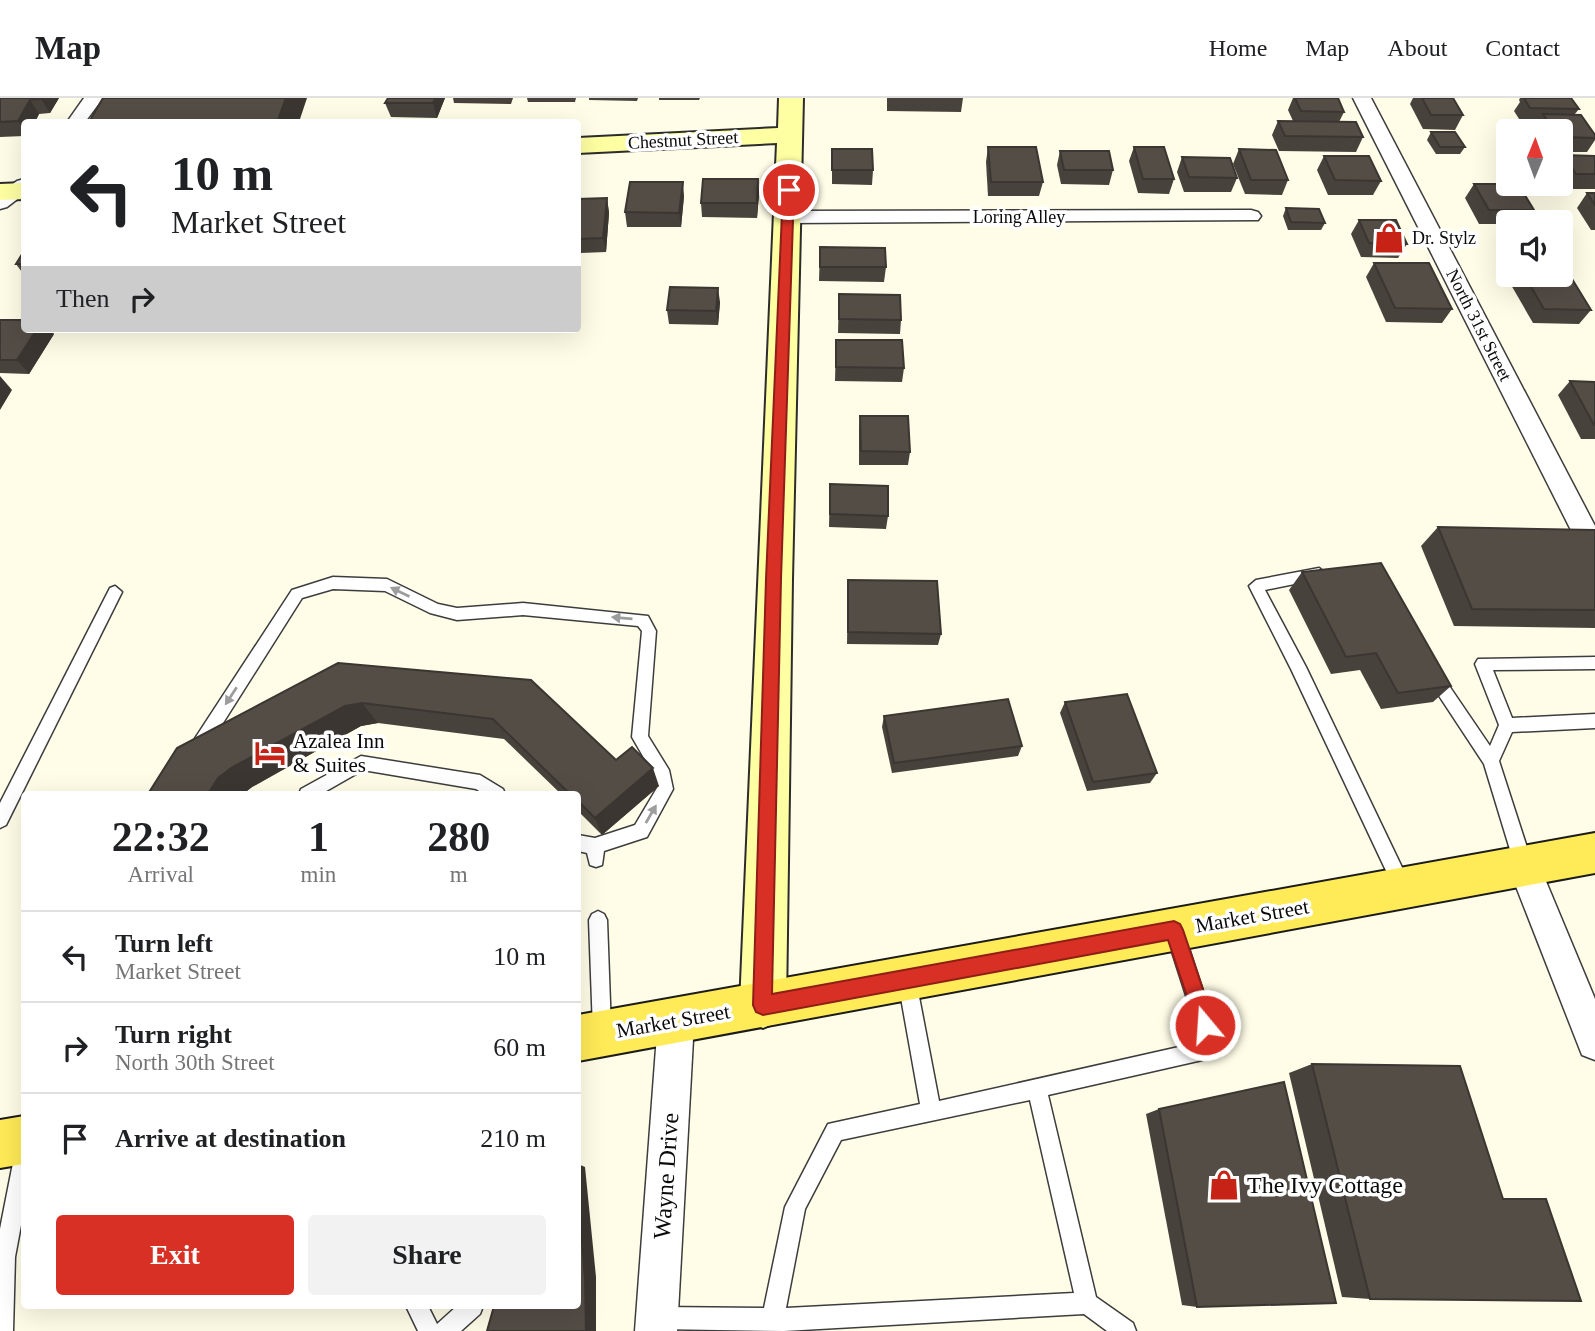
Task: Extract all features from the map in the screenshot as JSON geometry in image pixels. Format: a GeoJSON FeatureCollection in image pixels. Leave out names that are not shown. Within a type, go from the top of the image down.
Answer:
{"type":"FeatureCollection","features":[{"type":"Feature","properties":{"kind":"main road","name":"Market Street"},"geometry":{"type":"LineString","coordinates":[[590,1036],[1595,853]]}},
{"type":"Feature","properties":{"kind":"main road"},"geometry":{"type":"LineString","coordinates":[[0,1144],[21,1140]]}},
{"type":"Feature","properties":{"kind":"street"},"geometry":{"type":"LineString","coordinates":[[78,119],[94,98]]}},
{"type":"Feature","properties":{"kind":"street"},"geometry":{"type":"LineString","coordinates":[[763,1005],[774,579],[791,98]]}},
{"type":"Feature","properties":{"kind":"street","name":"North 31st Street"},"geometry":{"type":"LineString","coordinates":[[1362,98],[1593,545]]}},
{"type":"Feature","properties":{"kind":"street","name":"Chestnut Street"},"geometry":{"type":"LineString","coordinates":[[581,145],[789,135]]}},
{"type":"Feature","properties":{"kind":"street","name":"Loring Alley"},"geometry":{"type":"LineString","coordinates":[[788,217],[1251,216]]}},
{"type":"Feature","properties":{"kind":"street"},"geometry":{"type":"LineString","coordinates":[[1524,866],[1595,1042]]}},
{"type":"Feature","properties":{"kind":"street","name":"Wayne Drive"},"geometry":{"type":"LineString","coordinates":[[656,1325],[676,1021]]}},
{"type":"Feature","properties":{"kind":"lane"},"geometry":{"type":"LineString","coordinates":[[1338,571],[1256,586],[1298,667],[1403,888]]}},
{"type":"Feature","properties":{"kind":"lane"},"geometry":{"type":"LineString","coordinates":[[189,761],[297,594],[333,583],[387,585],[435,609],[457,614],[523,609],[643,620],[649,631],[640,737],[663,775],[665,789],[641,831],[596,852],[581,844]]}},
{"type":"Feature","properties":{"kind":"lane"},"geometry":{"type":"LineString","coordinates":[[0,820],[115,593]]}},
{"type":"Feature","properties":{"kind":"lane"},"geometry":{"type":"LineString","coordinates":[[1424,660],[1491,761],[1524,866]]}},
{"type":"Feature","properties":{"kind":"lane"},"geometry":{"type":"LineString","coordinates":[[1491,761],[1507,725],[1483,664],[1595,663]]}},
{"type":"Feature","properties":{"kind":"lane"},"geometry":{"type":"LineString","coordinates":[[1507,725],[1595,721]]}},
{"type":"Feature","properties":{"kind":"lane"},"geometry":{"type":"LineString","coordinates":[[312,791],[361,763],[480,782],[493,791]]}},
{"type":"Feature","properties":{"kind":"lane"},"geometry":{"type":"LineString","coordinates":[[590,1036],[598,920]]}},
{"type":"Feature","properties":{"kind":"lane"},"geometry":{"type":"LineString","coordinates":[[773,1325],[795,1207],[835,1131],[1213,1049],[1174,930]]}},
{"type":"Feature","properties":{"kind":"lane"},"geometry":{"type":"LineString","coordinates":[[907,979],[931,1112]]}},
{"type":"Feature","properties":{"kind":"lane"},"geometry":{"type":"LineString","coordinates":[[1037,1088],[1087,1303]]}},
{"type":"Feature","properties":{"kind":"lane"},"geometry":{"type":"LineString","coordinates":[[2,1331],[5,1257],[21,1174]]}},
{"type":"Feature","properties":{"kind":"lane"},"geometry":{"type":"LineString","coordinates":[[656,1325],[773,1325],[1087,1303],[1125,1331]]}},
{"type":"Feature","properties":{"kind":"lane"},"geometry":{"type":"LineString","coordinates":[[418,1309],[429,1331]]}},
{"type":"Feature","properties":{"kind":"lane"},"geometry":{"type":"LineString","coordinates":[[445,1331],[469,1309]]}},
{"type":"Feature","properties":{"kind":"building"},"geometry":{"type":"Polygon","coordinates":[[[0,98],[42,98],[30,100],[18,121],[0,122],[0,98]]]}},
{"type":"Feature","properties":{"kind":"building"},"geometry":{"type":"Polygon","coordinates":[[[103,98],[286,98],[278,119],[91,119],[103,98]]]}},
{"type":"Feature","properties":{"kind":"building"},"geometry":{"type":"Polygon","coordinates":[[[388,98],[435,98],[433,103],[385,103],[388,98]]]}},
{"type":"Feature","properties":{"kind":"building"},"geometry":{"type":"Polygon","coordinates":[[[1295,98],[1338,98],[1344,112],[1301,111],[1295,98]]]}},
{"type":"Feature","properties":{"kind":"building"},"geometry":{"type":"Polygon","coordinates":[[[1422,98],[1453,98],[1463,115],[1431,115],[1422,98]]]}},
{"type":"Feature","properties":{"kind":"building"},"geometry":{"type":"Polygon","coordinates":[[[1524,98],[1571,98],[1579,109],[1530,108],[1524,98]]]}},
{"type":"Feature","properties":{"kind":"building"},"geometry":{"type":"Polygon","coordinates":[[[1543,114],[1581,115],[1595,138],[1573,137],[1573,119],[1546,119],[1543,114]]]}},
{"type":"Feature","properties":{"kind":"building"},"geometry":{"type":"Polygon","coordinates":[[[1278,121],[1356,122],[1363,137],[1285,136],[1278,121]]]}},
{"type":"Feature","properties":{"kind":"building"},"geometry":{"type":"Polygon","coordinates":[[[1431,132],[1455,132],[1465,147],[1440,147],[1431,132]]]}},
{"type":"Feature","properties":{"kind":"building"},"geometry":{"type":"Polygon","coordinates":[[[988,147],[1036,147],[1043,182],[991,182],[988,147]]]}},
{"type":"Feature","properties":{"kind":"building"},"geometry":{"type":"Polygon","coordinates":[[[1134,147],[1164,147],[1174,179],[1143,179],[1134,147]]]}},
{"type":"Feature","properties":{"kind":"building"},"geometry":{"type":"Polygon","coordinates":[[[832,149],[872,149],[873,170],[832,170],[832,149]]]}},
{"type":"Feature","properties":{"kind":"building"},"geometry":{"type":"Polygon","coordinates":[[[1239,149],[1276,150],[1288,180],[1251,180],[1239,149]]]}},
{"type":"Feature","properties":{"kind":"building"},"geometry":{"type":"Polygon","coordinates":[[[1060,151],[1109,151],[1113,170],[1064,170],[1060,151]]]}},
{"type":"Feature","properties":{"kind":"building"},"geometry":{"type":"Polygon","coordinates":[[[1573,155],[1595,156],[1595,174],[1576,174],[1573,169],[1573,155]]]}},
{"type":"Feature","properties":{"kind":"building"},"geometry":{"type":"Polygon","coordinates":[[[1324,156],[1369,156],[1381,181],[1335,180],[1324,156]]]}},
{"type":"Feature","properties":{"kind":"building"},"geometry":{"type":"Polygon","coordinates":[[[1182,157],[1230,158],[1237,178],[1189,177],[1182,157]]]}},
{"type":"Feature","properties":{"kind":"building"},"geometry":{"type":"Polygon","coordinates":[[[703,179],[758,179],[757,203],[701,203],[703,179]]]}},
{"type":"Feature","properties":{"kind":"building"},"geometry":{"type":"Polygon","coordinates":[[[630,182],[683,182],[679,213],[625,212],[630,182]]]}},
{"type":"Feature","properties":{"kind":"building"},"geometry":{"type":"Polygon","coordinates":[[[1474,184],[1496,184],[1496,196],[1525,196],[1534,210],[1496,210],[1489,210],[1474,184]]]}},
{"type":"Feature","properties":{"kind":"building"},"geometry":{"type":"Polygon","coordinates":[[[1587,193],[1595,193],[1595,205],[1587,193]]]}},
{"type":"Feature","properties":{"kind":"building"},"geometry":{"type":"Polygon","coordinates":[[[607,198],[603,238],[581,239],[581,199],[607,198]]]}},
{"type":"Feature","properties":{"kind":"building"},"geometry":{"type":"Polygon","coordinates":[[[1286,208],[1319,209],[1325,223],[1291,222],[1286,208]]]}},
{"type":"Feature","properties":{"kind":"building"},"geometry":{"type":"Polygon","coordinates":[[[1359,220],[1396,220],[1407,244],[1369,243],[1359,220]]]}},
{"type":"Feature","properties":{"kind":"building"},"geometry":{"type":"Polygon","coordinates":[[[820,247],[885,248],[886,267],[820,267],[820,247]]]}},
{"type":"Feature","properties":{"kind":"building"},"geometry":{"type":"Polygon","coordinates":[[[1374,263],[1429,263],[1452,309],[1395,308],[1374,263]]]}},
{"type":"Feature","properties":{"kind":"building"},"geometry":{"type":"Polygon","coordinates":[[[1573,281],[1591,310],[1544,309],[1531,287],[1573,287],[1573,281]]]}},
{"type":"Feature","properties":{"kind":"building"},"geometry":{"type":"Polygon","coordinates":[[[670,287],[718,288],[716,311],[667,310],[670,287]]]}},
{"type":"Feature","properties":{"kind":"building"},"geometry":{"type":"Polygon","coordinates":[[[839,294],[900,295],[901,320],[839,319],[839,294]]]}},
{"type":"Feature","properties":{"kind":"building"},"geometry":{"type":"Polygon","coordinates":[[[0,320],[21,320],[21,333],[34,333],[17,360],[0,360],[0,320]]]}},
{"type":"Feature","properties":{"kind":"building"},"geometry":{"type":"Polygon","coordinates":[[[836,340],[902,340],[904,368],[836,367],[836,340]]]}},
{"type":"Feature","properties":{"kind":"building"},"geometry":{"type":"Polygon","coordinates":[[[1570,381],[1595,382],[1595,425],[1594,425],[1570,381]]]}},
{"type":"Feature","properties":{"kind":"building"},"geometry":{"type":"Polygon","coordinates":[[[860,416],[908,416],[910,452],[861,451],[860,416]]]}},
{"type":"Feature","properties":{"kind":"building"},"geometry":{"type":"Polygon","coordinates":[[[830,484],[888,486],[888,516],[830,514],[830,484]]]}},
{"type":"Feature","properties":{"kind":"building"},"geometry":{"type":"Polygon","coordinates":[[[1438,527],[1595,530],[1595,610],[1472,609],[1438,527]]]}},
{"type":"Feature","properties":{"kind":"building"},"geometry":{"type":"Polygon","coordinates":[[[1381,563],[1451,686],[1398,693],[1376,653],[1346,657],[1302,572],[1381,563]]]}},
{"type":"Feature","properties":{"kind":"building"},"geometry":{"type":"Polygon","coordinates":[[[848,580],[937,581],[941,634],[848,632],[848,580]]]}},
{"type":"Feature","properties":{"kind":"building"},"geometry":{"type":"Polygon","coordinates":[[[338,663],[531,680],[616,760],[632,747],[653,768],[595,818],[581,804],[581,791],[567,791],[493,719],[362,703],[345,706],[231,768],[218,778],[210,791],[150,791],[177,748],[338,663]]]}},
{"type":"Feature","properties":{"kind":"building"},"geometry":{"type":"Polygon","coordinates":[[[1127,694],[1157,773],[1093,782],[1065,702],[1127,694]]]}},
{"type":"Feature","properties":{"kind":"building"},"geometry":{"type":"Polygon","coordinates":[[[1008,699],[1022,746],[894,763],[884,716],[1008,699]]]}},
{"type":"Feature","properties":{"kind":"building"},"geometry":{"type":"Polygon","coordinates":[[[1312,1064],[1460,1066],[1503,1199],[1546,1199],[1581,1301],[1370,1299],[1312,1064]]]}},
{"type":"Feature","properties":{"kind":"building"},"geometry":{"type":"Polygon","coordinates":[[[1284,1082],[1336,1303],[1197,1307],[1159,1109],[1284,1082]]]}},
{"type":"Feature","properties":{"kind":"building"},"geometry":{"type":"Polygon","coordinates":[[[581,1231],[586,1331],[487,1331],[493,1309],[581,1309],[581,1231]]]}},
{"type":"Feature","properties":{"kind":"place","name":"Dr. Stylz"},"geometry":{"type":"Point","coordinates":[1389,238]}},
{"type":"Feature","properties":{"kind":"place","name":"Azalea Inn & Suites"},"geometry":{"type":"Point","coordinates":[270,753]}},
{"type":"Feature","properties":{"kind":"place","name":"The Ivy Cottage"},"geometry":{"type":"Point","coordinates":[1224,1185]}},
{"type":"Feature","properties":{"kind":"route"},"geometry":{"type":"LineString","coordinates":[[789,190],[774,579],[763,1005],[1174,930],[1205,1025]]}}]}
